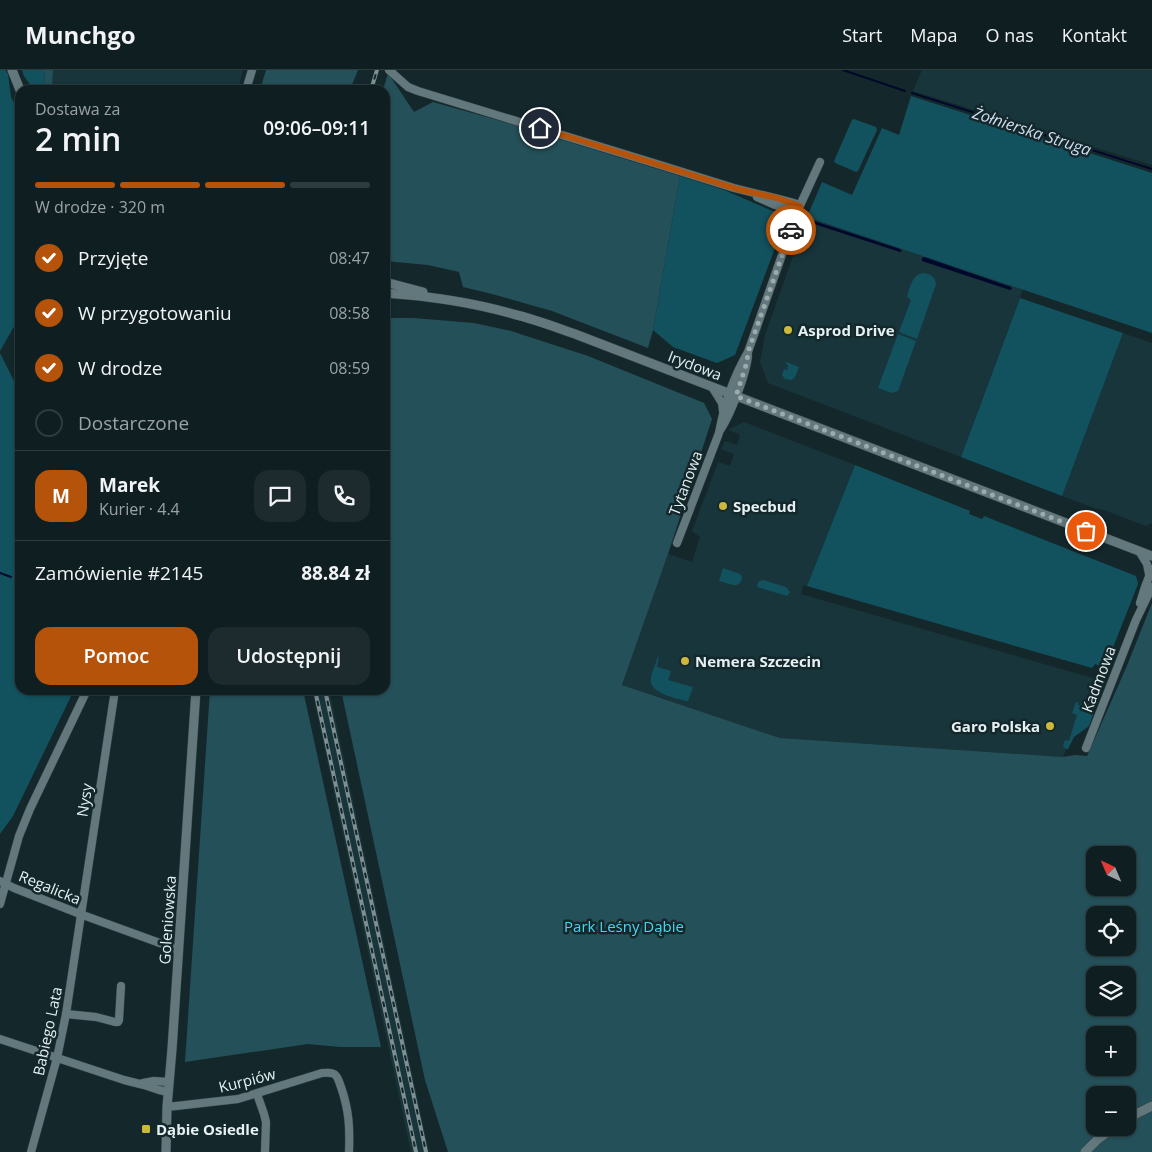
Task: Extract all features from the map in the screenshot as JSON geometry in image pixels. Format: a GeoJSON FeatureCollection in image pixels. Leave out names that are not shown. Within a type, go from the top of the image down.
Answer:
{"type":"FeatureCollection","features":[{"type":"Feature","properties":{"kind":"street"},"geometry":{"type":"LineString","coordinates":[[12,70],[18,85]]}},
{"type":"Feature","properties":{"kind":"street"},"geometry":{"type":"LineString","coordinates":[[248,85],[252,70]]}},
{"type":"Feature","properties":{"kind":"street"},"geometry":{"type":"LineString","coordinates":[[389,70],[408,87],[415,90],[623,152],[737,189],[775,205],[799,209]]}},
{"type":"Feature","properties":{"kind":"street"},"geometry":{"type":"LineString","coordinates":[[733,395],[747,362],[748,352],[799,209],[820,162]]}},
{"type":"Feature","properties":{"kind":"street","name":"Irydowa"},"geometry":{"type":"LineString","coordinates":[[390,283],[533,319],[575,334],[1152,556]]}},
{"type":"Feature","properties":{"kind":"street","name":"Irydowa"},"geometry":{"type":"LineString","coordinates":[[390,293],[448,299]]}},
{"type":"Feature","properties":{"kind":"street"},"geometry":{"type":"LineString","coordinates":[[712,386],[722,402],[723,414]]}},
{"type":"Feature","properties":{"kind":"street","name":"Tytanowa"},"geometry":{"type":"LineString","coordinates":[[677,543],[719,433],[723,414],[733,395]]}},
{"type":"Feature","properties":{"kind":"street","name":"Tytanowa"},"geometry":{"type":"LineString","coordinates":[[719,433],[727,420],[733,395]]}},
{"type":"Feature","properties":{"kind":"street"},"geometry":{"type":"LineString","coordinates":[[1139,551],[1147,564],[1149,578]]}},
{"type":"Feature","properties":{"kind":"street","name":"Kadmowa"},"geometry":{"type":"LineString","coordinates":[[1136,620],[1143,592],[1152,569]]}},
{"type":"Feature","properties":{"kind":"street","name":"Kadmowa"},"geometry":{"type":"LineString","coordinates":[[1086,748],[1136,620],[1152,587]]}},
{"type":"Feature","properties":{"kind":"street","name":"Regalicka"},"geometry":{"type":"LineString","coordinates":[[85,695],[30,809],[3,883],[80,914],[179,950]]}},
{"type":"Feature","properties":{"kind":"street","name":"Nysy"},"geometry":{"type":"LineString","coordinates":[[80,914],[114,695]]}},
{"type":"Feature","properties":{"kind":"street","name":"Goleniowska"},"geometry":{"type":"LineString","coordinates":[[166,1152],[168,1092],[196,695]]}},
{"type":"Feature","properties":{"kind":"street"},"geometry":{"type":"LineString","coordinates":[[0,904],[3,883]]}},
{"type":"Feature","properties":{"kind":"street","name":"Babiego Lata"},"geometry":{"type":"LineString","coordinates":[[32,1152],[57,1058],[66,1014],[80,914]]}},
{"type":"Feature","properties":{"kind":"street"},"geometry":{"type":"LineString","coordinates":[[66,1014],[96,1017],[118,1022],[121,986]]}},
{"type":"Feature","properties":{"kind":"street"},"geometry":{"type":"LineString","coordinates":[[0,1039],[168,1092]]}},
{"type":"Feature","properties":{"kind":"street","name":"Kurpiów"},"geometry":{"type":"LineString","coordinates":[[167,1108],[230,1101],[322,1073],[333,1073],[337,1076],[349,1114],[349,1152]]}},
{"type":"Feature","properties":{"kind":"street"},"geometry":{"type":"LineString","coordinates":[[139,1084],[169,1082]]}},
{"type":"Feature","properties":{"kind":"street"},"geometry":{"type":"LineString","coordinates":[[257,1094],[266,1122],[265,1152]]}},
{"type":"Feature","properties":{"kind":"street"},"geometry":{"type":"LineString","coordinates":[[1136,1114],[1152,1106]]}},
{"type":"Feature","properties":{"kind":"street"},"geometry":{"type":"LineString","coordinates":[[1085,1152],[1102,1136]]}},
{"type":"Feature","properties":{"kind":"shaded area"},"geometry":{"type":"Polygon","coordinates":[[[0,70],[5,70],[8,74],[11,97],[15,105],[15,325],[0,351],[0,70]]]}},
{"type":"Feature","properties":{"kind":"shaded area"},"geometry":{"type":"Polygon","coordinates":[[[22,70],[45,70],[44,85],[30,85],[22,70]]]}},
{"type":"Feature","properties":{"kind":"shaded area"},"geometry":{"type":"Polygon","coordinates":[[[53,70],[243,70],[239,85],[52,85],[53,70]]]}},
{"type":"Feature","properties":{"kind":"shaded area"},"geometry":{"type":"Polygon","coordinates":[[[922,70],[1152,70],[1152,165],[913,91],[922,70]]]}},
{"type":"Feature","properties":{"kind":"shaded area"},"geometry":{"type":"Polygon","coordinates":[[[911,96],[1152,173],[1152,333],[807,217],[822,182],[852,195],[882,128],[899,135],[911,96]]]}},
{"type":"Feature","properties":{"kind":"shaded area"},"geometry":{"type":"Polygon","coordinates":[[[854,119],[876,127],[877,130],[856,172],[834,161],[854,119]]]}},
{"type":"Feature","properties":{"kind":"shaded area"},"geometry":{"type":"Polygon","coordinates":[[[680,176],[724,190],[775,212],[784,224],[735,355],[717,363],[673,347],[653,330],[680,176]]]}},
{"type":"Feature","properties":{"kind":"shaded area"},"geometry":{"type":"Polygon","coordinates":[[[807,217],[1023,289],[961,457],[768,383],[760,362],[765,335],[807,217]]]}},
{"type":"Feature","properties":{"kind":"shaded area"},"geometry":{"type":"Polygon","coordinates":[[[811,220],[902,251],[900,252],[811,223],[811,220]]]}},
{"type":"Feature","properties":{"kind":"shaded area"},"geometry":{"type":"Polygon","coordinates":[[[924,257],[1011,287],[1012,289],[1010,290],[922,261],[924,257]]]}},
{"type":"Feature","properties":{"kind":"shaded area"},"geometry":{"type":"Polygon","coordinates":[[[923,273],[932,276],[936,284],[917,339],[899,332],[911,300],[907,297],[910,286],[916,276],[923,273]]]}},
{"type":"Feature","properties":{"kind":"shaded area"},"geometry":{"type":"Polygon","coordinates":[[[1020,298],[1123,333],[1062,496],[961,457],[1020,298]]]}},
{"type":"Feature","properties":{"kind":"shaded area"},"geometry":{"type":"Polygon","coordinates":[[[1123,333],[1152,343],[1152,523],[1146,526],[1062,496],[1123,333]]]}},
{"type":"Feature","properties":{"kind":"shaded area"},"geometry":{"type":"Polygon","coordinates":[[[898,334],[916,341],[898,391],[892,393],[878,388],[898,334]]]}},
{"type":"Feature","properties":{"kind":"shaded area"},"geometry":{"type":"Polygon","coordinates":[[[0,353],[15,383],[15,695],[72,695],[13,816],[0,834],[0,353]]]}},
{"type":"Feature","properties":{"kind":"shaded area"},"geometry":{"type":"Polygon","coordinates":[[[786,362],[799,367],[792,380],[785,379],[782,375],[784,369],[787,370],[788,365],[786,362]]]}},
{"type":"Feature","properties":{"kind":"shaded area"},"geometry":{"type":"Polygon","coordinates":[[[744,422],[855,465],[807,586],[803,585],[801,594],[1096,679],[1099,686],[1082,729],[1073,732],[1063,757],[780,738],[622,685],[668,554],[692,562],[700,537],[692,531],[718,462],[730,466],[734,454],[721,449],[725,441],[737,445],[740,435],[729,430],[744,422]]]}},
{"type":"Feature","properties":{"kind":"shaded area"},"geometry":{"type":"Polygon","coordinates":[[[855,465],[970,511],[969,514],[982,519],[984,516],[1136,576],[1138,584],[1105,668],[1095,664],[1092,668],[807,586],[855,465]]]}},
{"type":"Feature","properties":{"kind":"shaded area"},"geometry":{"type":"Polygon","coordinates":[[[723,568],[740,574],[742,577],[739,584],[734,585],[719,581],[723,568]]]}},
{"type":"Feature","properties":{"kind":"shaded area"},"geometry":{"type":"Polygon","coordinates":[[[763,580],[786,587],[790,592],[787,596],[757,587],[758,582],[763,580]]]}},
{"type":"Feature","properties":{"kind":"shaded area"},"geometry":{"type":"Polygon","coordinates":[[[659,656],[657,667],[671,671],[668,680],[693,687],[688,701],[666,695],[656,690],[653,686],[651,676],[659,656]]]}},
{"type":"Feature","properties":{"kind":"shaded area"},"geometry":{"type":"Polygon","coordinates":[[[313,695],[330,695],[429,1152],[411,1152],[313,695]]]}},
{"type":"Feature","properties":{"kind":"shaded area"},"geometry":{"type":"Polygon","coordinates":[[[1076,702],[1081,706],[1082,704],[1092,707],[1094,712],[1089,726],[1074,737],[1068,749],[1066,749],[1063,746],[1065,740],[1069,741],[1077,715],[1072,713],[1076,702]]]}},
{"type":"Feature","properties":{"kind":"green space"},"geometry":{"type":"Polygon","coordinates":[[[45,70],[53,70],[52,85],[44,85],[45,70]]]}},
{"type":"Feature","properties":{"kind":"green space"},"geometry":{"type":"Polygon","coordinates":[[[266,70],[358,70],[352,85],[262,85],[266,70]]]}},
{"type":"Feature","properties":{"kind":"green space"},"geometry":{"type":"Polygon","coordinates":[[[388,73],[414,112],[433,102],[680,176],[653,330],[648,348],[552,311],[463,287],[459,272],[428,265],[390,261],[390,85],[384,85],[388,73]]]}},
{"type":"Feature","properties":{"kind":"green space","name":"Park Leśny Dąbie"},"geometry":{"type":"Polygon","coordinates":[[[390,318],[474,323],[511,331],[588,356],[704,403],[712,419],[668,554],[622,685],[780,738],[1063,757],[1087,756],[1152,603],[1152,1152],[448,1152],[425,1080],[342,695],[390,695],[390,318]]]}},
{"type":"Feature","properties":{"kind":"green space"},"geometry":{"type":"Polygon","coordinates":[[[210,695],[304,695],[381,1047],[340,1047],[308,1044],[185,1062],[210,695]]]}},
{"type":"Feature","properties":{"kind":"waterway","name":"Żołnierska Struga"},"geometry":{"type":"LineString","coordinates":[[843,70],[905,91]]}},
{"type":"Feature","properties":{"kind":"waterway","name":"Żołnierska Struga"},"geometry":{"type":"LineString","coordinates":[[912,93],[1152,169]]}},
{"type":"Feature","properties":{"kind":"waterway"},"geometry":{"type":"LineString","coordinates":[[0,573],[11,577]]}},
{"type":"Feature","properties":{"kind":"railway"},"geometry":{"type":"LineString","coordinates":[[372,85],[377,70]]}},
{"type":"Feature","properties":{"kind":"railway"},"geometry":{"type":"LineString","coordinates":[[316,695],[416,1152]]}},
{"type":"Feature","properties":{"kind":"railway"},"geometry":{"type":"LineString","coordinates":[[326,695],[426,1152]]}},
{"type":"Feature","properties":{"kind":"way so far"},"geometry":{"type":"LineString","coordinates":[[791,230],[748,352],[747,362],[736,396],[1086,531]]}},
{"type":"Feature","properties":{"kind":"place","name":"Asprod Drive"},"geometry":{"type":"Point","coordinates":[788,330]}},
{"type":"Feature","properties":{"kind":"place","name":"Specbud"},"geometry":{"type":"Point","coordinates":[723,506]}},
{"type":"Feature","properties":{"kind":"place","name":"Nemera Szczecin"},"geometry":{"type":"Point","coordinates":[685,661]}},
{"type":"Feature","properties":{"kind":"place","name":"Garo Polska"},"geometry":{"type":"Point","coordinates":[1050,726]}},
{"type":"Feature","properties":{"kind":"place","name":"Dąbie Osiedle"},"geometry":{"type":"Point","coordinates":[146,1129]}},
{"type":"Feature","properties":{"kind":"route"},"geometry":{"type":"LineString","coordinates":[[540,128],[623,152],[737,189],[777,198],[800,206],[791,230]]}}]}
